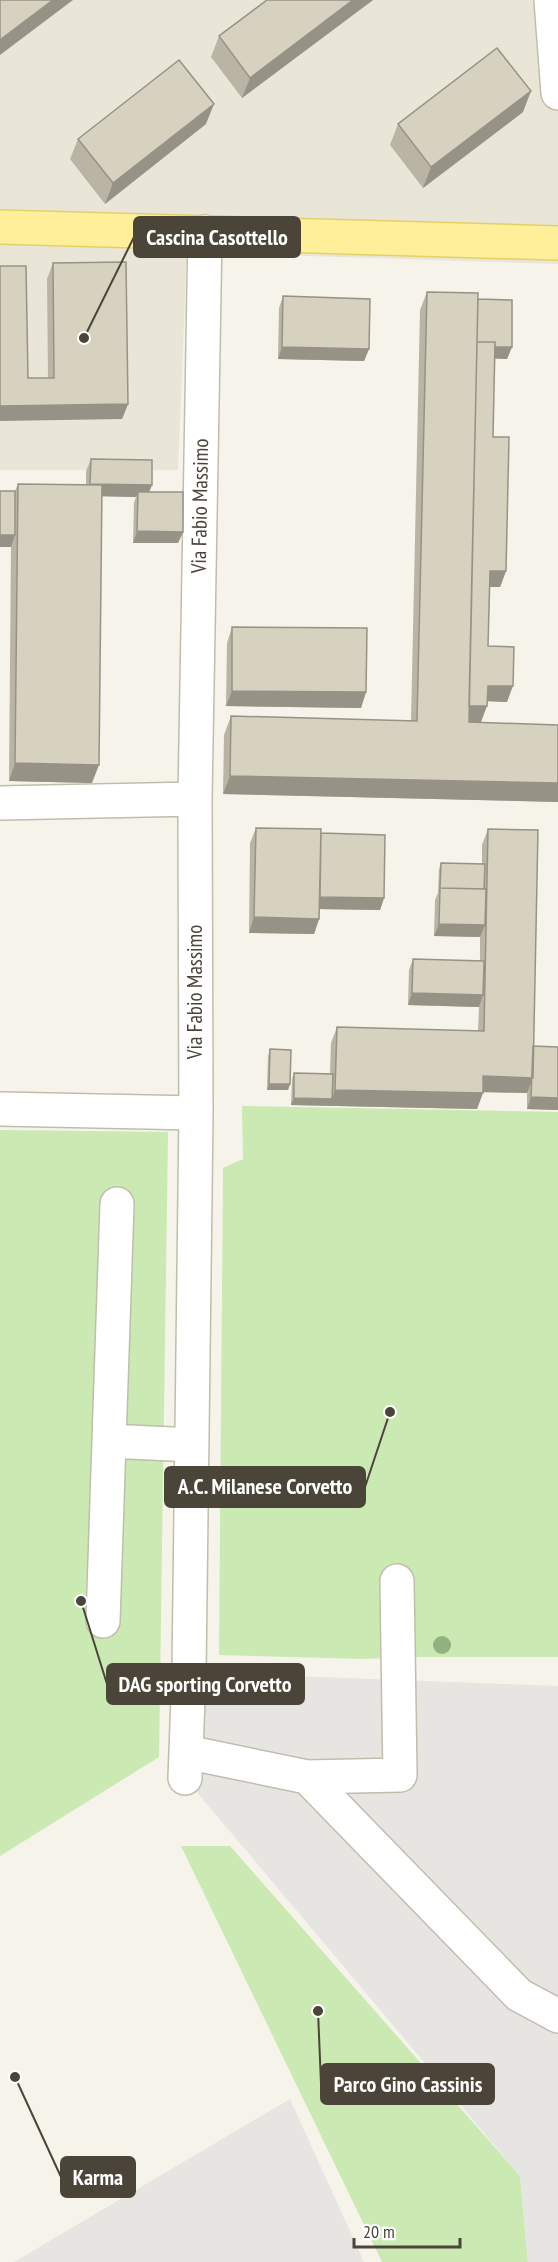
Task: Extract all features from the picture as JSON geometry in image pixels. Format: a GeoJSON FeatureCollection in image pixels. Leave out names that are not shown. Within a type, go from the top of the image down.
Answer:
{"type":"FeatureCollection","features":[{"type":"Feature","properties":{"kind":"main road"},"geometry":{"type":"LineString","coordinates":[[0,227],[558,243]]}},
{"type":"Feature","properties":{"kind":"street"},"geometry":{"type":"LineString","coordinates":[[551,0],[558,93]]}},
{"type":"Feature","properties":{"kind":"street","name":"Via Fabio Massimo"},"geometry":{"type":"LineString","coordinates":[[205,232],[195,800],[196,1113],[189,1672],[178,1768],[307,1777]]}},
{"type":"Feature","properties":{"kind":"street"},"geometry":{"type":"LineString","coordinates":[[0,803],[195,800]]}},
{"type":"Feature","properties":{"kind":"street"},"geometry":{"type":"LineString","coordinates":[[0,1109],[196,1113]]}},
{"type":"Feature","properties":{"kind":"street"},"geometry":{"type":"LineString","coordinates":[[103,1621],[117,1204]]}},
{"type":"Feature","properties":{"kind":"street"},"geometry":{"type":"LineString","coordinates":[[109,1442],[192,1445]]}},
{"type":"Feature","properties":{"kind":"street"},"geometry":{"type":"LineString","coordinates":[[307,1777],[400,1775],[397,1581]]}},
{"type":"Feature","properties":{"kind":"street"},"geometry":{"type":"LineString","coordinates":[[307,1777],[519,1995],[558,2016]]}},
{"type":"Feature","properties":{"kind":"shaded area"},"geometry":{"type":"Polygon","coordinates":[[[0,0],[558,0],[558,264],[187,252],[178,470],[0,470],[0,0]]]}},
{"type":"Feature","properties":{"kind":"shaded area"},"geometry":{"type":"Polygon","coordinates":[[[189,1672],[558,1686],[558,2262],[528,2262],[520,2176],[185,1778],[189,1672]]]}},
{"type":"Feature","properties":{"kind":"shaded area"},"geometry":{"type":"Polygon","coordinates":[[[290,2099],[364,2262],[14,2262],[290,2099]]]}},
{"type":"Feature","properties":{"kind":"green space"},"geometry":{"type":"Polygon","coordinates":[[[242,1106],[558,1112],[558,1657],[364,1659],[219,1655],[223,1168],[243,1159],[242,1106]]]}},
{"type":"Feature","properties":{"kind":"green space"},"geometry":{"type":"Polygon","coordinates":[[[0,1130],[168,1132],[159,1757],[0,1856],[0,1130]]]}},
{"type":"Feature","properties":{"kind":"green space"},"geometry":{"type":"Polygon","coordinates":[[[181,1846],[230,1846],[520,2176],[528,2262],[382,2262],[181,1846]]]}},
{"type":"Feature","properties":{"kind":"building"},"geometry":{"type":"Polygon","coordinates":[[[0,0],[53,0],[0,40],[0,0]]]}},
{"type":"Feature","properties":{"kind":"building"},"geometry":{"type":"Polygon","coordinates":[[[267,0],[353,0],[250,78],[219,36],[267,0]]]}},
{"type":"Feature","properties":{"kind":"building"},"geometry":{"type":"Polygon","coordinates":[[[497,48],[531,91],[431,167],[398,124],[497,48]]]}},
{"type":"Feature","properties":{"kind":"building"},"geometry":{"type":"Polygon","coordinates":[[[179,60],[214,104],[113,183],[78,139],[179,60]]]}},
{"type":"Feature","properties":{"kind":"building"},"geometry":{"type":"Polygon","coordinates":[[[126,262],[128,404],[0,406],[0,266],[26,266],[28,378],[54,378],[53,263],[126,262]]]}},
{"type":"Feature","properties":{"kind":"building"},"geometry":{"type":"Polygon","coordinates":[[[427,292],[478,293],[469,722],[558,725],[558,783],[230,776],[231,716],[417,721],[427,292]]]}},
{"type":"Feature","properties":{"kind":"building"},"geometry":{"type":"Polygon","coordinates":[[[283,296],[370,299],[369,349],[282,347],[283,296]]]}},
{"type":"Feature","properties":{"kind":"building"},"geometry":{"type":"Polygon","coordinates":[[[478,299],[512,300],[512,347],[495,347],[495,342],[477,342],[478,299]]]}},
{"type":"Feature","properties":{"kind":"building"},"geometry":{"type":"Polygon","coordinates":[[[477,342],[495,342],[493,437],[509,437],[506,571],[490,571],[488,646],[514,647],[513,686],[488,686],[487,706],[469,706],[477,342]]]}},
{"type":"Feature","properties":{"kind":"building"},"geometry":{"type":"Polygon","coordinates":[[[91,459],[152,460],[152,485],[90,484],[91,459]]]}},
{"type":"Feature","properties":{"kind":"building"},"geometry":{"type":"Polygon","coordinates":[[[18,484],[102,485],[99,765],[15,763],[18,484]]]}},
{"type":"Feature","properties":{"kind":"building"},"geometry":{"type":"Polygon","coordinates":[[[0,491],[15,491],[15,535],[0,535],[0,491]]]}},
{"type":"Feature","properties":{"kind":"building"},"geometry":{"type":"Polygon","coordinates":[[[138,492],[183,492],[183,532],[137,531],[138,492]]]}},
{"type":"Feature","properties":{"kind":"building"},"geometry":{"type":"Polygon","coordinates":[[[232,627],[367,628],[366,692],[232,691],[232,627]]]}},
{"type":"Feature","properties":{"kind":"building"},"geometry":{"type":"Polygon","coordinates":[[[256,828],[321,829],[319,919],[254,917],[256,828]]]}},
{"type":"Feature","properties":{"kind":"building"},"geometry":{"type":"Polygon","coordinates":[[[488,829],[538,830],[533,1078],[483,1076],[483,1093],[335,1090],[337,1027],[484,1031],[488,829]]]}},
{"type":"Feature","properties":{"kind":"building"},"geometry":{"type":"Polygon","coordinates":[[[321,833],[385,835],[384,898],[320,897],[321,833]]]}},
{"type":"Feature","properties":{"kind":"building"},"geometry":{"type":"Polygon","coordinates":[[[441,863],[485,864],[484,889],[440,888],[441,863]]]}},
{"type":"Feature","properties":{"kind":"building"},"geometry":{"type":"Polygon","coordinates":[[[440,888],[486,889],[485,925],[439,924],[440,888]]]}},
{"type":"Feature","properties":{"kind":"building"},"geometry":{"type":"Polygon","coordinates":[[[413,959],[484,961],[483,995],[412,993],[413,959]]]}},
{"type":"Feature","properties":{"kind":"building"},"geometry":{"type":"Polygon","coordinates":[[[533,1046],[558,1047],[558,1098],[531,1097],[533,1046]]]}},
{"type":"Feature","properties":{"kind":"building"},"geometry":{"type":"Polygon","coordinates":[[[270,1049],[291,1050],[290,1084],[269,1084],[270,1049]]]}},
{"type":"Feature","properties":{"kind":"building"},"geometry":{"type":"Polygon","coordinates":[[[294,1073],[333,1074],[332,1099],[294,1098],[294,1073]]]}},
{"type":"Feature","properties":{"kind":"place","name":"Cascina Casottello"},"geometry":{"type":"Point","coordinates":[84,338]}},
{"type":"Feature","properties":{"kind":"place","name":"A.C. Milanese Corvetto"},"geometry":{"type":"Point","coordinates":[390,1412]}},
{"type":"Feature","properties":{"kind":"place","name":"DAG sporting Corvetto"},"geometry":{"type":"Point","coordinates":[81,1601]}},
{"type":"Feature","properties":{"kind":"place","name":"Parco Gino Cassinis"},"geometry":{"type":"Point","coordinates":[318,2011]}},
{"type":"Feature","properties":{"kind":"place","name":"Karma"},"geometry":{"type":"Point","coordinates":[15,2077]}}]}
